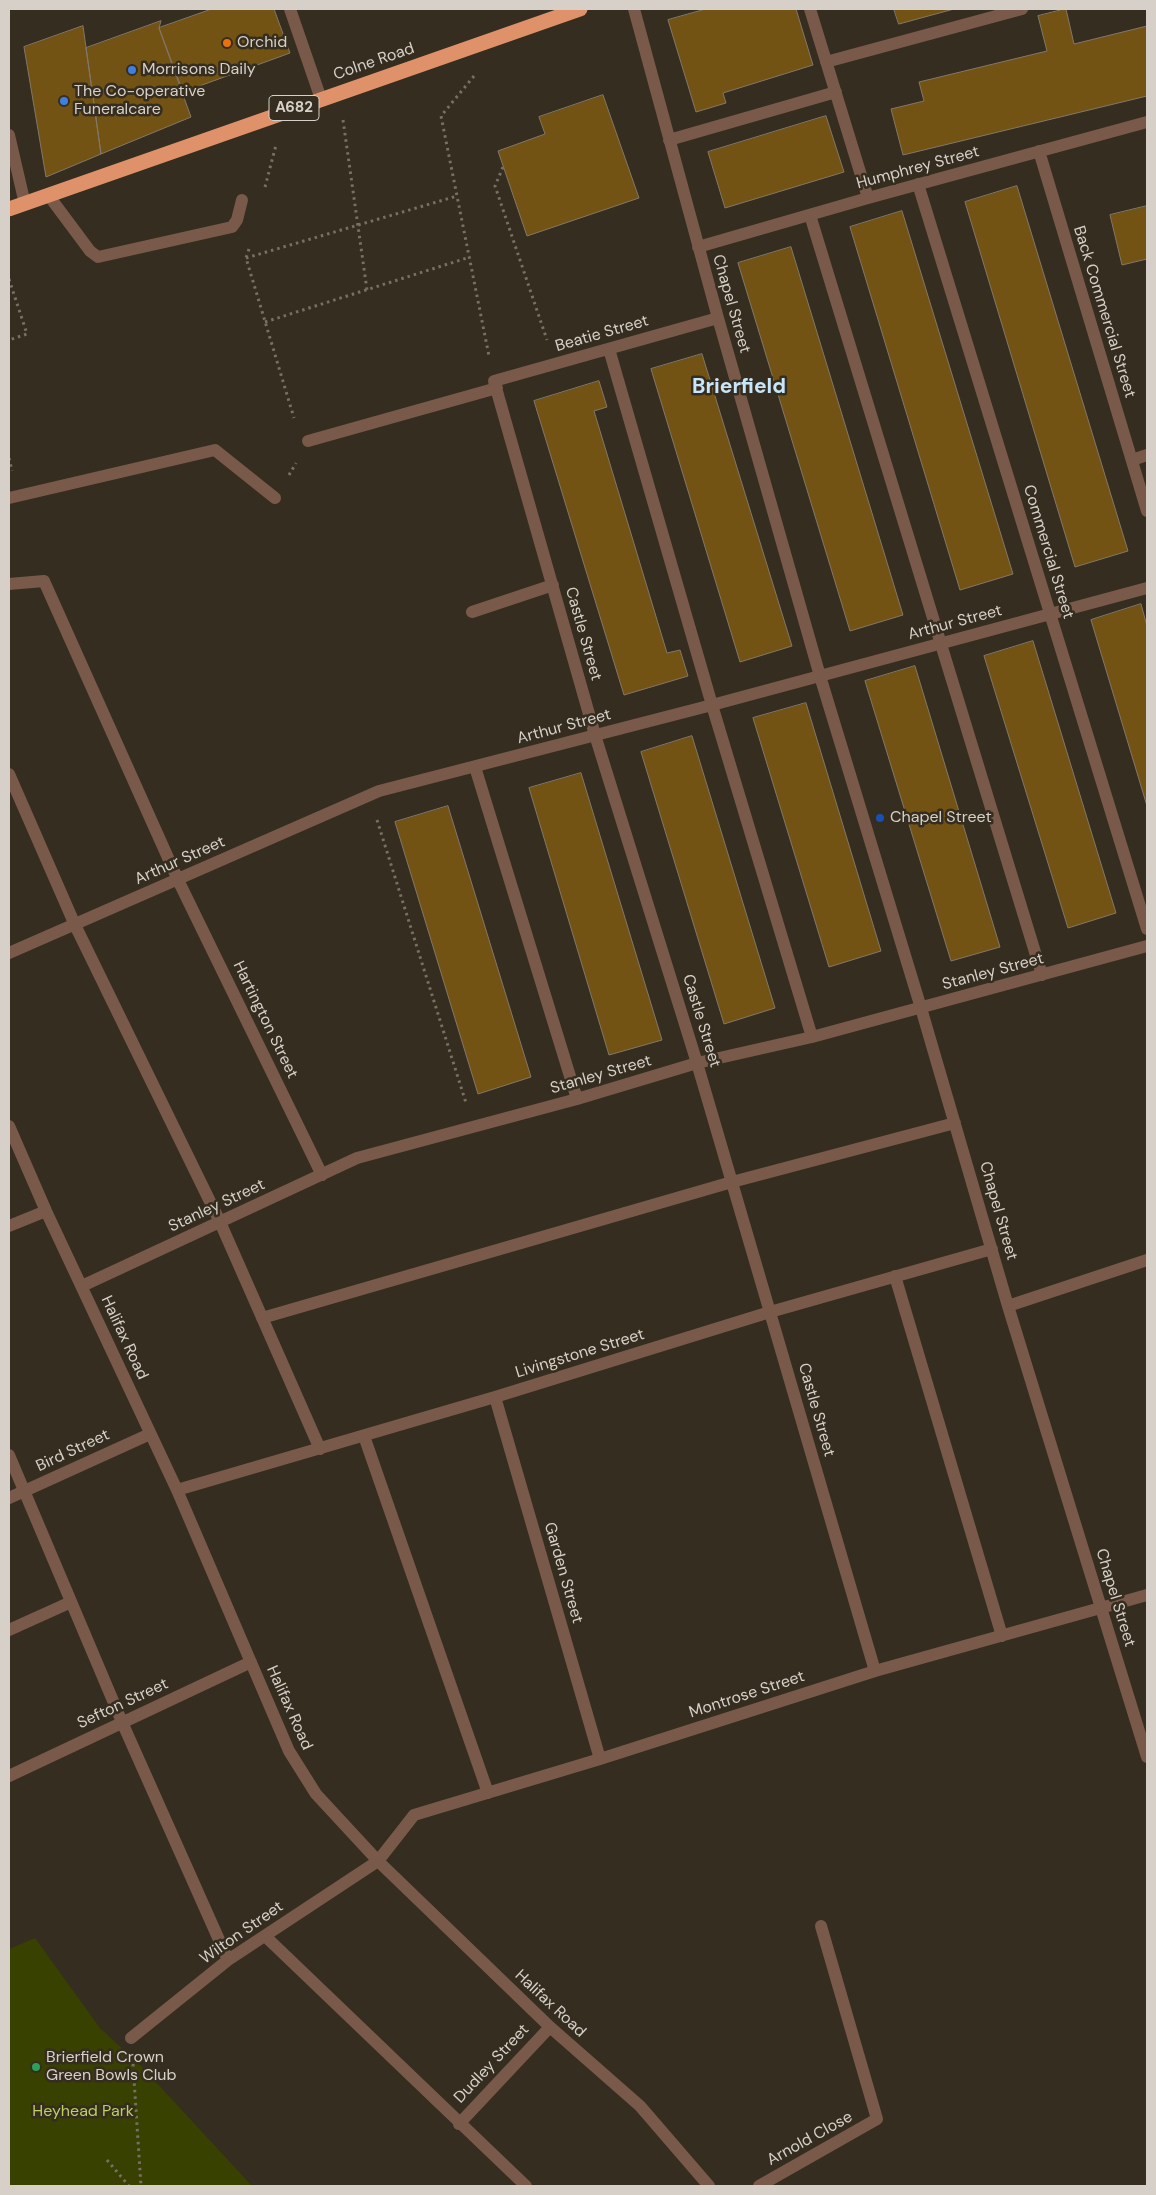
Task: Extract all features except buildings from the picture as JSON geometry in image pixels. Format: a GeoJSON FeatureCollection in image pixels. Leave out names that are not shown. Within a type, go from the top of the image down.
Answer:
{"type":"FeatureCollection","features":[{"type":"Feature","properties":{"kind":"highway","name":"Colne Road"},"geometry":{"type":"LineString","coordinates":[[9,209],[580,9]]}},
{"type":"Feature","properties":{"kind":"street"},"geometry":{"type":"LineString","coordinates":[[290,9],[321,99]]}},
{"type":"Feature","properties":{"kind":"street","name":"Chapel Street"},"geometry":{"type":"LineString","coordinates":[[634,9],[698,247],[820,676],[921,1008],[1008,1306],[1147,1757]]}},
{"type":"Feature","properties":{"kind":"street"},"geometry":{"type":"LineString","coordinates":[[810,9],[868,198]]}},
{"type":"Feature","properties":{"kind":"street"},"geometry":{"type":"LineString","coordinates":[[826,62],[1022,9]]}},
{"type":"Feature","properties":{"kind":"street"},"geometry":{"type":"LineString","coordinates":[[669,140],[836,92]]}},
{"type":"Feature","properties":{"kind":"street","name":"Humphrey Street"},"geometry":{"type":"LineString","coordinates":[[698,247],[918,184],[1147,122]]}},
{"type":"Feature","properties":{"kind":"street"},"geometry":{"type":"LineString","coordinates":[[9,135],[25,204]]}},
{"type":"Feature","properties":{"kind":"street","name":"Back Commercial Street"},"geometry":{"type":"LineString","coordinates":[[1039,151],[1147,511]]}},
{"type":"Feature","properties":{"kind":"street","name":"Commercial Street"},"geometry":{"type":"LineString","coordinates":[[918,184],[1147,930]]}},
{"type":"Feature","properties":{"kind":"street"},"geometry":{"type":"LineString","coordinates":[[49,196],[90,251],[98,257],[232,228],[238,220],[242,200]]}},
{"type":"Feature","properties":{"kind":"street"},"geometry":{"type":"LineString","coordinates":[[810,215],[1042,975]]}},
{"type":"Feature","properties":{"kind":"street","name":"Beatie Street"},"geometry":{"type":"LineString","coordinates":[[306,445],[555,364],[718,318]]}},
{"type":"Feature","properties":{"kind":"street"},"geometry":{"type":"LineString","coordinates":[[609,349],[712,705],[812,1037]]}},
{"type":"Feature","properties":{"kind":"street","name":"Castle Street"},"geometry":{"type":"LineString","coordinates":[[496,384],[595,735],[697,1063],[875,1671]]}},
{"type":"Feature","properties":{"kind":"street"},"geometry":{"type":"LineString","coordinates":[[9,498],[215,450],[276,498]]}},
{"type":"Feature","properties":{"kind":"street"},"geometry":{"type":"LineString","coordinates":[[1132,460],[1147,455]]}},
{"type":"Feature","properties":{"kind":"street","name":"Hartington Street"},"geometry":{"type":"LineString","coordinates":[[9,584],[44,581],[178,880],[322,1175]]}},
{"type":"Feature","properties":{"kind":"street"},"geometry":{"type":"LineString","coordinates":[[472,612],[553,586]]}},
{"type":"Feature","properties":{"kind":"street","name":"Arthur Street"},"geometry":{"type":"LineString","coordinates":[[9,953],[370,795],[1147,588]]}},
{"type":"Feature","properties":{"kind":"street"},"geometry":{"type":"LineString","coordinates":[[475,768],[577,1100]]}},
{"type":"Feature","properties":{"kind":"street"},"geometry":{"type":"LineString","coordinates":[[9,774],[75,924],[220,1222],[320,1448]]}},
{"type":"Feature","properties":{"kind":"street","name":"Stanley Street"},"geometry":{"type":"LineString","coordinates":[[82,1286],[356,1158],[577,1100],[697,1063],[812,1037],[1147,946]]}},
{"type":"Feature","properties":{"kind":"street"},"geometry":{"type":"LineString","coordinates":[[262,1318],[732,1182],[955,1123]]}},
{"type":"Feature","properties":{"kind":"street","name":"Halifax Road"},"geometry":{"type":"LineString","coordinates":[[9,1126],[46,1211],[178,1490],[289,1751],[311,1787],[378,1861],[550,2027],[640,2106],[709,2186]]}},
{"type":"Feature","properties":{"kind":"street"},"geometry":{"type":"LineString","coordinates":[[9,1226],[46,1211]]}},
{"type":"Feature","properties":{"kind":"street","name":"Livingstone Street"},"geometry":{"type":"LineString","coordinates":[[178,1490],[495,1397],[770,1312],[992,1249]]}},
{"type":"Feature","properties":{"kind":"street"},"geometry":{"type":"LineString","coordinates":[[1008,1306],[1147,1260]]}},
{"type":"Feature","properties":{"kind":"street"},"geometry":{"type":"LineString","coordinates":[[895,1276],[1002,1636]]}},
{"type":"Feature","properties":{"kind":"street","name":"Garden Street"},"geometry":{"type":"LineString","coordinates":[[495,1397],[600,1759]]}},
{"type":"Feature","properties":{"kind":"street","name":"Bird Street"},"geometry":{"type":"LineString","coordinates":[[9,1498],[150,1434]]}},
{"type":"Feature","properties":{"kind":"street"},"geometry":{"type":"LineString","coordinates":[[364,1436],[488,1793]]}},
{"type":"Feature","properties":{"kind":"street"},"geometry":{"type":"LineString","coordinates":[[9,1455],[122,1722],[228,1960]]}},
{"type":"Feature","properties":{"kind":"street","name":"Montrose Street"},"geometry":{"type":"LineString","coordinates":[[378,1861],[414,1815],[600,1759],[875,1671],[1147,1595]]}},
{"type":"Feature","properties":{"kind":"street"},"geometry":{"type":"LineString","coordinates":[[9,1630],[71,1602]]}},
{"type":"Feature","properties":{"kind":"street","name":"Sefton Street"},"geometry":{"type":"LineString","coordinates":[[9,1776],[251,1662]]}},
{"type":"Feature","properties":{"kind":"street","name":"Wilton Street"},"geometry":{"type":"LineString","coordinates":[[131,2038],[228,1960],[378,1861]]}},
{"type":"Feature","properties":{"kind":"street","name":"Arnold Close"},"geometry":{"type":"LineString","coordinates":[[759,2186],[877,2119],[821,1926]]}},
{"type":"Feature","properties":{"kind":"street"},"geometry":{"type":"LineString","coordinates":[[265,1936],[459,2124],[526,2186]]}},
{"type":"Feature","properties":{"kind":"street","name":"Dudley Street"},"geometry":{"type":"LineString","coordinates":[[459,2124],[550,2027]]}},
{"type":"Feature","properties":{"kind":"path"},"geometry":{"type":"LineString","coordinates":[[478,71],[441,116],[496,384]]}},
{"type":"Feature","properties":{"kind":"path"},"geometry":{"type":"LineString","coordinates":[[340,92],[367,290]]}},
{"type":"Feature","properties":{"kind":"path"},"geometry":{"type":"LineString","coordinates":[[263,194],[284,112]]}},
{"type":"Feature","properties":{"kind":"path"},"geometry":{"type":"LineString","coordinates":[[503,167],[494,186],[555,364]]}},
{"type":"Feature","properties":{"kind":"path"},"geometry":{"type":"LineString","coordinates":[[246,258],[457,196]]}},
{"type":"Feature","properties":{"kind":"path"},"geometry":{"type":"LineString","coordinates":[[251,239],[246,258],[306,445],[276,498]]}},
{"type":"Feature","properties":{"kind":"path"},"geometry":{"type":"LineString","coordinates":[[265,322],[470,257]]}},
{"type":"Feature","properties":{"kind":"path"},"geometry":{"type":"LineString","coordinates":[[9,279],[27,334],[9,340]]}},
{"type":"Feature","properties":{"kind":"path"},"geometry":{"type":"LineString","coordinates":[[370,795],[473,1127]]}},
{"type":"Feature","properties":{"kind":"path"},"geometry":{"type":"LineString","coordinates":[[131,2038],[142,2186]]}},
{"type":"Feature","properties":{"kind":"path"},"geometry":{"type":"LineString","coordinates":[[107,2160],[129,2186]]}},
{"type":"Feature","properties":{"kind":"green space","name":"Heyhead Park"},"geometry":{"type":"Polygon","coordinates":[[[35,1938],[100,2028],[142,2067],[252,2186],[9,2186],[9,1949],[35,1938]]]}},
{"type":"Feature","properties":{"kind":"place","name":"Orchid"},"geometry":{"type":"Point","coordinates":[227,43]}},
{"type":"Feature","properties":{"kind":"place","name":"Morrisons Daily"},"geometry":{"type":"Point","coordinates":[132,70]}},
{"type":"Feature","properties":{"kind":"place","name":"The Co-operative Funeralcare"},"geometry":{"type":"Point","coordinates":[64,101]}},
{"type":"Feature","properties":{"kind":"place","name":"Chapel Street"},"geometry":{"type":"Point","coordinates":[880,818]}},
{"type":"Feature","properties":{"kind":"place","name":"Brierfield Crown Green Bowls Club"},"geometry":{"type":"Point","coordinates":[36,2067]}},
{"type":"Feature","properties":{"kind":"district","name":"Brierfield"},"geometry":{"type":"Point","coordinates":[739,387]}}]}
